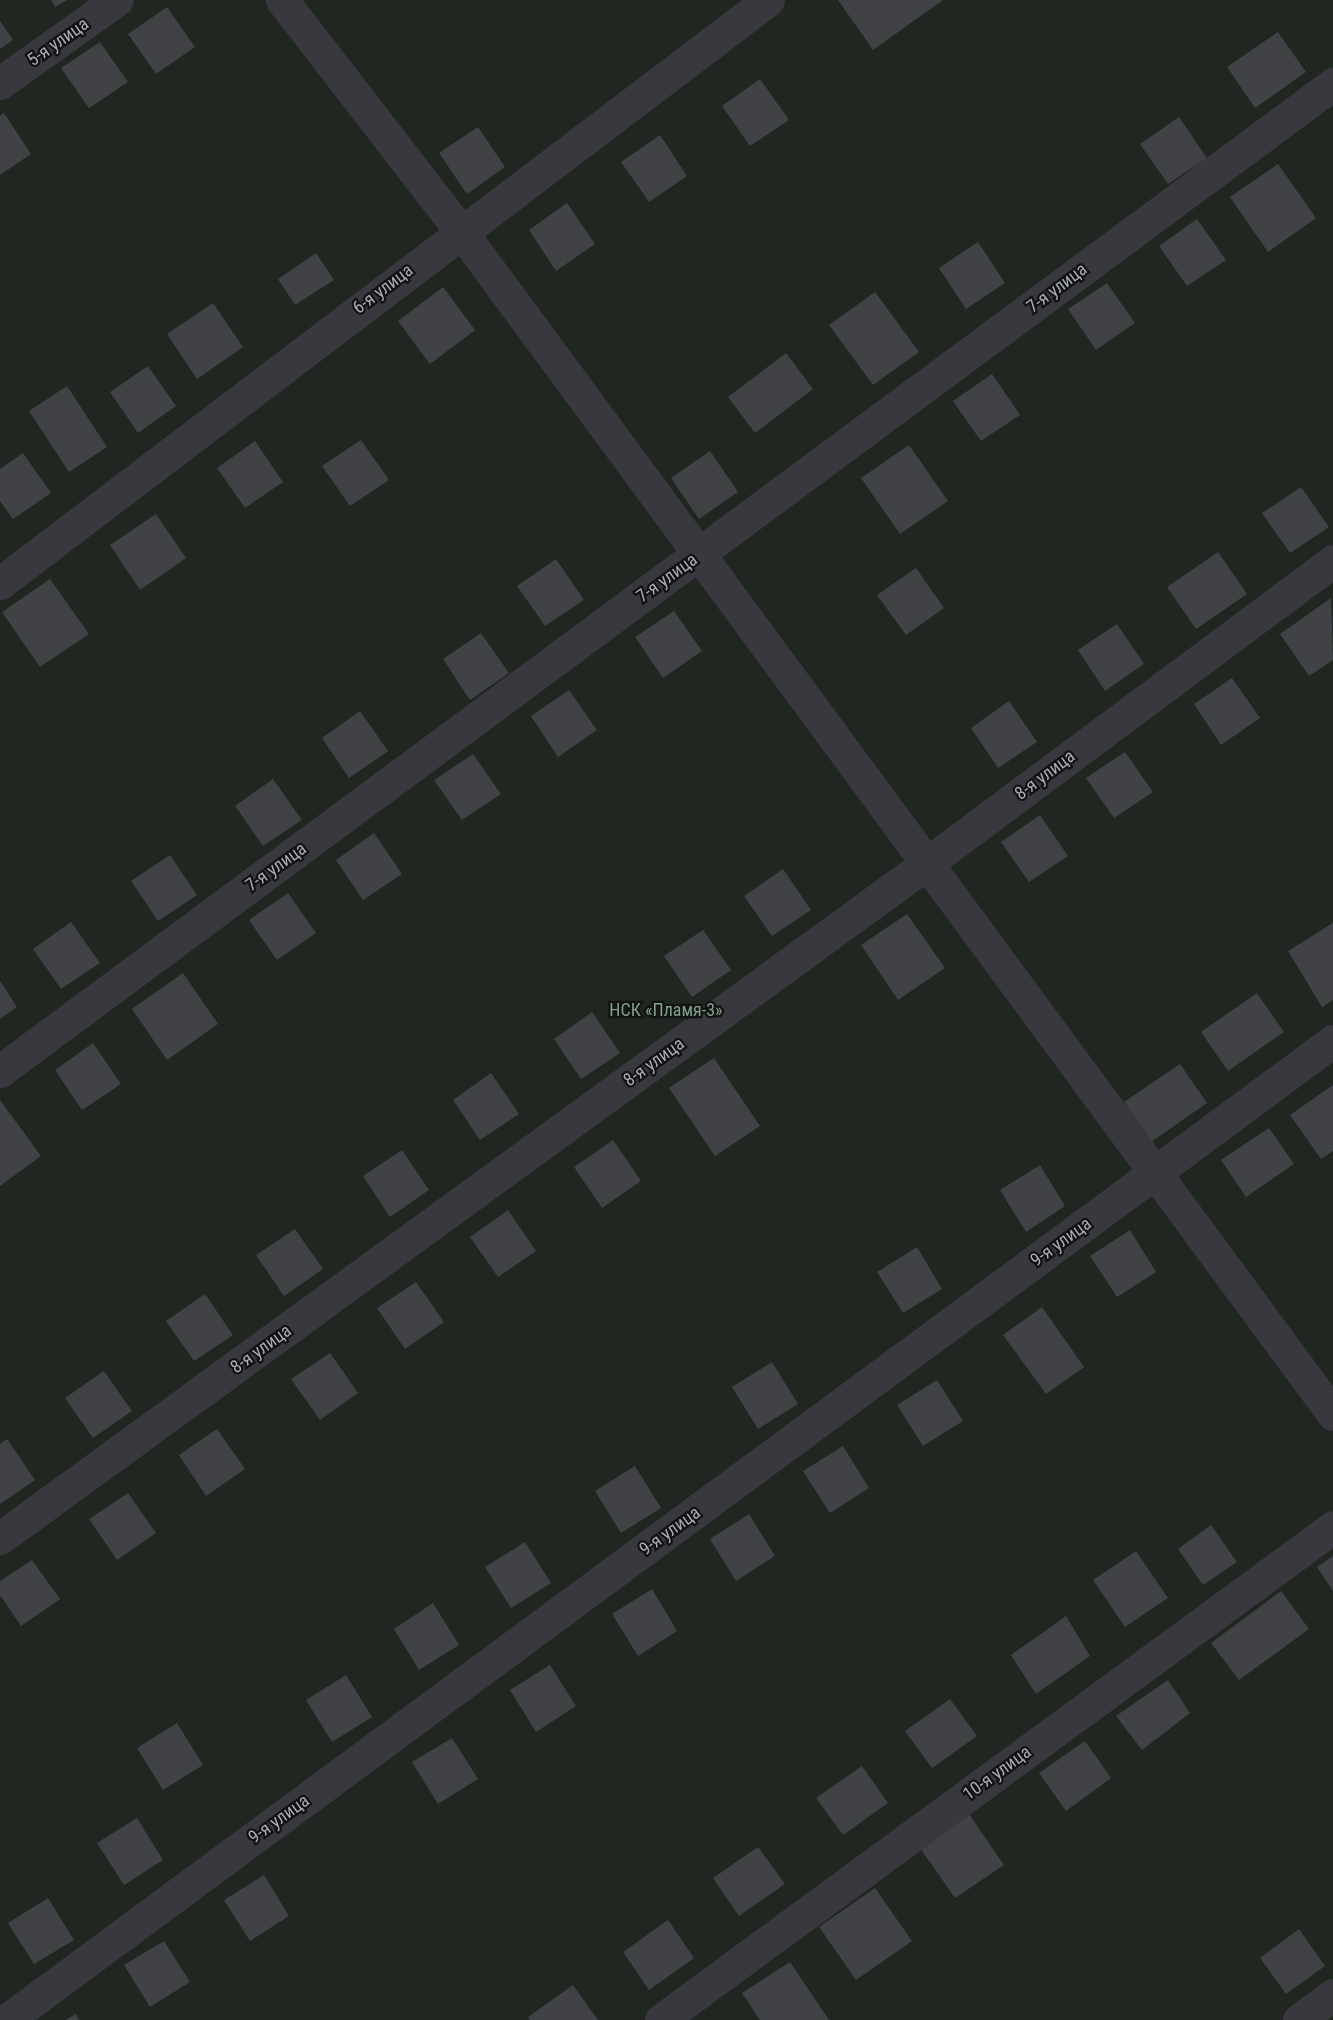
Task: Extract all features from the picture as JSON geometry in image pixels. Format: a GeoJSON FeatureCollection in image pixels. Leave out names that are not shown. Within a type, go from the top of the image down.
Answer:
{"type":"FeatureCollection","features":[{"type":"Feature","properties":{"kind":"street","name":"5-я улица"},"geometry":{"type":"LineString","coordinates":[[0,83],[117,0]]}},
{"type":"Feature","properties":{"kind":"street"},"geometry":{"type":"LineString","coordinates":[[282,0],[460,230],[1333,1414]]}},
{"type":"Feature","properties":{"kind":"street","name":"6-я улица"},"geometry":{"type":"LineString","coordinates":[[0,582],[460,230],[768,0]]}},
{"type":"Feature","properties":{"kind":"street","name":"7-я улица"},"geometry":{"type":"LineString","coordinates":[[0,1071],[1333,84]]}},
{"type":"Feature","properties":{"kind":"street","name":"8-я улица"},"geometry":{"type":"LineString","coordinates":[[0,1538],[926,864],[1333,561]]}},
{"type":"Feature","properties":{"kind":"street","name":"9-я улица"},"geometry":{"type":"LineString","coordinates":[[7,2020],[1333,1041]]}},
{"type":"Feature","properties":{"kind":"street","name":"10-я улица"},"geometry":{"type":"LineString","coordinates":[[661,2020],[1333,1527]]}},
{"type":"Feature","properties":{"kind":"street"},"geometry":{"type":"LineString","coordinates":[[1299,2020],[1333,1995]]}},
{"type":"Feature","properties":{"kind":"green space","name":"НСК «Пламя-3»"},"geometry":{"type":"Polygon","coordinates":[[[0,0],[1333,0],[1333,2020],[0,2020],[0,0]]]}},
{"type":"Feature","properties":{"kind":"building"},"geometry":{"type":"Polygon","coordinates":[[[51,0],[67,0],[55,7],[51,0]]]}},
{"type":"Feature","properties":{"kind":"building"},"geometry":{"type":"Polygon","coordinates":[[[838,0],[943,0],[873,50],[838,0]]]}},
{"type":"Feature","properties":{"kind":"building"},"geometry":{"type":"Polygon","coordinates":[[[167,7],[195,47],[156,74],[128,34],[167,7]]]}},
{"type":"Feature","properties":{"kind":"building"},"geometry":{"type":"Polygon","coordinates":[[[0,21],[13,40],[0,49],[0,21]]]}},
{"type":"Feature","properties":{"kind":"building"},"geometry":{"type":"Polygon","coordinates":[[[1278,32],[1306,72],[1255,108],[1227,67],[1278,32]]]}},
{"type":"Feature","properties":{"kind":"building"},"geometry":{"type":"Polygon","coordinates":[[[100,42],[128,82],[89,108],[61,68],[100,42]]]}},
{"type":"Feature","properties":{"kind":"building"},"geometry":{"type":"Polygon","coordinates":[[[760,79],[789,120],[750,146],[722,106],[760,79]]]}},
{"type":"Feature","properties":{"kind":"building"},"geometry":{"type":"Polygon","coordinates":[[[4,113],[31,154],[0,175],[0,116],[4,113]]]}},
{"type":"Feature","properties":{"kind":"building"},"geometry":{"type":"Polygon","coordinates":[[[1179,117],[1207,158],[1168,184],[1140,144],[1179,117]]]}},
{"type":"Feature","properties":{"kind":"building"},"geometry":{"type":"Polygon","coordinates":[[[478,127],[505,167],[467,194],[439,153],[478,127]]]}},
{"type":"Feature","properties":{"kind":"building"},"geometry":{"type":"Polygon","coordinates":[[[660,135],[687,176],[649,202],[621,162],[660,135]]]}},
{"type":"Feature","properties":{"kind":"building"},"geometry":{"type":"Polygon","coordinates":[[[1278,164],[1316,218],[1268,252],[1230,197],[1278,164]]]}},
{"type":"Feature","properties":{"kind":"building"},"geometry":{"type":"Polygon","coordinates":[[[567,203],[595,244],[556,271],[529,230],[567,203]]]}},
{"type":"Feature","properties":{"kind":"building"},"geometry":{"type":"Polygon","coordinates":[[[1197,219],[1226,260],[1187,286],[1159,246],[1197,219]]]}},
{"type":"Feature","properties":{"kind":"building"},"geometry":{"type":"Polygon","coordinates":[[[978,242],[1005,283],[966,309],[939,268],[978,242]]]}},
{"type":"Feature","properties":{"kind":"building"},"geometry":{"type":"Polygon","coordinates":[[[316,253],[334,280],[295,305],[278,279],[316,253]]]}},
{"type":"Feature","properties":{"kind":"building"},"geometry":{"type":"Polygon","coordinates":[[[1107,283],[1135,323],[1096,350],[1068,309],[1107,283]]]}},
{"type":"Feature","properties":{"kind":"building"},"geometry":{"type":"Polygon","coordinates":[[[443,287],[475,330],[430,364],[398,321],[443,287]]]}},
{"type":"Feature","properties":{"kind":"building"},"geometry":{"type":"Polygon","coordinates":[[[875,292],[919,352],[873,385],[829,325],[875,292]]]}},
{"type":"Feature","properties":{"kind":"building"},"geometry":{"type":"Polygon","coordinates":[[[213,303],[243,347],[197,379],[167,334],[213,303]]]}},
{"type":"Feature","properties":{"kind":"building"},"geometry":{"type":"Polygon","coordinates":[[[786,353],[813,389],[755,433],[728,397],[786,353]]]}},
{"type":"Feature","properties":{"kind":"building"},"geometry":{"type":"Polygon","coordinates":[[[148,366],[176,406],[138,433],[110,392],[148,366]]]}},
{"type":"Feature","properties":{"kind":"building"},"geometry":{"type":"Polygon","coordinates":[[[992,374],[1020,415],[981,441],[953,401],[992,374]]]}},
{"type":"Feature","properties":{"kind":"building"},"geometry":{"type":"Polygon","coordinates":[[[67,386],[107,447],[69,472],[29,411],[67,386]]]}},
{"type":"Feature","properties":{"kind":"building"},"geometry":{"type":"Polygon","coordinates":[[[361,440],[389,480],[350,506],[322,466],[361,440]]]}},
{"type":"Feature","properties":{"kind":"building"},"geometry":{"type":"Polygon","coordinates":[[[255,441],[283,482],[245,508],[217,468],[255,441]]]}},
{"type":"Feature","properties":{"kind":"building"},"geometry":{"type":"Polygon","coordinates":[[[909,445],[948,501],[900,534],[861,478],[909,445]]]}},
{"type":"Feature","properties":{"kind":"building"},"geometry":{"type":"Polygon","coordinates":[[[710,451],[738,492],[699,519],[671,478],[710,451]]]}},
{"type":"Feature","properties":{"kind":"building"},"geometry":{"type":"Polygon","coordinates":[[[23,453],[51,493],[13,519],[0,501],[0,469],[23,453]]]}},
{"type":"Feature","properties":{"kind":"building"},"geometry":{"type":"Polygon","coordinates":[[[1301,487],[1329,527],[1290,553],[1262,513],[1301,487]]]}},
{"type":"Feature","properties":{"kind":"building"},"geometry":{"type":"Polygon","coordinates":[[[156,514],[186,558],[140,590],[110,545],[156,514]]]}},
{"type":"Feature","properties":{"kind":"building"},"geometry":{"type":"Polygon","coordinates":[[[1218,552],[1247,594],[1196,629],[1167,587],[1218,552]]]}},
{"type":"Feature","properties":{"kind":"building"},"geometry":{"type":"Polygon","coordinates":[[[556,559],[584,600],[545,626],[517,586],[556,559]]]}},
{"type":"Feature","properties":{"kind":"building"},"geometry":{"type":"Polygon","coordinates":[[[916,568],[944,608],[906,635],[877,595],[916,568]]]}},
{"type":"Feature","properties":{"kind":"building"},"geometry":{"type":"Polygon","coordinates":[[[50,579],[89,634],[40,667],[2,612],[50,579]]]}},
{"type":"Feature","properties":{"kind":"building"},"geometry":{"type":"Polygon","coordinates":[[[1331,598],[1333,660],[1309,676],[1280,634],[1331,598]]]}},
{"type":"Feature","properties":{"kind":"building"},"geometry":{"type":"Polygon","coordinates":[[[674,611],[702,651],[663,678],[635,637],[674,611]]]}},
{"type":"Feature","properties":{"kind":"building"},"geometry":{"type":"Polygon","coordinates":[[[1117,624],[1144,664],[1105,691],[1078,650],[1117,624]]]}},
{"type":"Feature","properties":{"kind":"building"},"geometry":{"type":"Polygon","coordinates":[[[481,633],[509,673],[470,700],[443,659],[481,633]]]}},
{"type":"Feature","properties":{"kind":"building"},"geometry":{"type":"Polygon","coordinates":[[[1232,678],[1260,718],[1221,745],[1194,704],[1232,678]]]}},
{"type":"Feature","properties":{"kind":"building"},"geometry":{"type":"Polygon","coordinates":[[[569,690],[597,730],[558,757],[531,716],[569,690]]]}},
{"type":"Feature","properties":{"kind":"building"},"geometry":{"type":"Polygon","coordinates":[[[1009,701],[1037,742],[998,768],[971,728],[1009,701]]]}},
{"type":"Feature","properties":{"kind":"building"},"geometry":{"type":"Polygon","coordinates":[[[360,711],[388,751],[349,778],[322,738],[360,711]]]}},
{"type":"Feature","properties":{"kind":"building"},"geometry":{"type":"Polygon","coordinates":[[[1125,752],[1153,792],[1114,818],[1086,778],[1125,752]]]}},
{"type":"Feature","properties":{"kind":"building"},"geometry":{"type":"Polygon","coordinates":[[[473,754],[501,794],[462,820],[434,780],[473,754]]]}},
{"type":"Feature","properties":{"kind":"building"},"geometry":{"type":"Polygon","coordinates":[[[273,779],[302,820],[263,846],[235,806],[273,779]]]}},
{"type":"Feature","properties":{"kind":"building"},"geometry":{"type":"Polygon","coordinates":[[[1040,815],[1068,856],[1029,882],[1001,842],[1040,815]]]}},
{"type":"Feature","properties":{"kind":"building"},"geometry":{"type":"Polygon","coordinates":[[[374,833],[402,874],[363,900],[336,860],[374,833]]]}},
{"type":"Feature","properties":{"kind":"building"},"geometry":{"type":"Polygon","coordinates":[[[170,855],[197,895],[158,921],[131,881],[170,855]]]}},
{"type":"Feature","properties":{"kind":"building"},"geometry":{"type":"Polygon","coordinates":[[[783,869],[811,910],[772,936],[744,896],[783,869]]]}},
{"type":"Feature","properties":{"kind":"building"},"geometry":{"type":"Polygon","coordinates":[[[288,893],[316,933],[277,960],[249,920],[288,893]]]}},
{"type":"Feature","properties":{"kind":"building"},"geometry":{"type":"Polygon","coordinates":[[[907,914],[945,968],[898,1000],[861,945],[907,914]]]}},
{"type":"Feature","properties":{"kind":"building"},"geometry":{"type":"Polygon","coordinates":[[[71,922],[100,963],[61,989],[33,949],[71,922]]]}},
{"type":"Feature","properties":{"kind":"building"},"geometry":{"type":"Polygon","coordinates":[[[1333,923],[1333,1000],[1322,1007],[1288,951],[1333,923]]]}},
{"type":"Feature","properties":{"kind":"building"},"geometry":{"type":"Polygon","coordinates":[[[703,930],[731,970],[692,997],[664,956],[703,930]]]}},
{"type":"Feature","properties":{"kind":"building"},"geometry":{"type":"Polygon","coordinates":[[[183,973],[218,1024],[167,1060],[132,1009],[183,973]]]}},
{"type":"Feature","properties":{"kind":"building"},"geometry":{"type":"Polygon","coordinates":[[[0,981],[17,1007],[0,1019],[0,981]]]}},
{"type":"Feature","properties":{"kind":"building"},"geometry":{"type":"Polygon","coordinates":[[[1257,993],[1284,1032],[1228,1071],[1201,1032],[1257,993]]]}},
{"type":"Feature","properties":{"kind":"building"},"geometry":{"type":"Polygon","coordinates":[[[592,1012],[620,1053],[581,1079],[554,1039],[592,1012]]]}},
{"type":"Feature","properties":{"kind":"building"},"geometry":{"type":"Polygon","coordinates":[[[93,1043],[121,1084],[82,1110],[55,1070],[93,1043]]]}},
{"type":"Feature","properties":{"kind":"building"},"geometry":{"type":"Polygon","coordinates":[[[714,1058],[760,1126],[715,1156],[669,1088],[714,1058]]]}},
{"type":"Feature","properties":{"kind":"building"},"geometry":{"type":"Polygon","coordinates":[[[1180,1064],[1207,1103],[1151,1142],[1124,1102],[1180,1064]]]}},
{"type":"Feature","properties":{"kind":"building"},"geometry":{"type":"Polygon","coordinates":[[[491,1073],[519,1114],[480,1140],[453,1100],[491,1073]]]}},
{"type":"Feature","properties":{"kind":"building"},"geometry":{"type":"Polygon","coordinates":[[[1333,1085],[1333,1151],[1321,1159],[1290,1115],[1333,1085]]]}},
{"type":"Feature","properties":{"kind":"building"},"geometry":{"type":"Polygon","coordinates":[[[0,1100],[41,1156],[0,1186],[0,1100]]]}},
{"type":"Feature","properties":{"kind":"building"},"geometry":{"type":"Polygon","coordinates":[[[1269,1128],[1294,1164],[1246,1197],[1221,1160],[1269,1128]]]}},
{"type":"Feature","properties":{"kind":"building"},"geometry":{"type":"Polygon","coordinates":[[[613,1140],[641,1181],[602,1208],[574,1167],[613,1140]]]}},
{"type":"Feature","properties":{"kind":"building"},"geometry":{"type":"Polygon","coordinates":[[[402,1150],[429,1190],[390,1217],[363,1176],[402,1150]]]}},
{"type":"Feature","properties":{"kind":"building"},"geometry":{"type":"Polygon","coordinates":[[[1040,1165],[1065,1206],[1026,1232],[1000,1190],[1040,1165]]]}},
{"type":"Feature","properties":{"kind":"building"},"geometry":{"type":"Polygon","coordinates":[[[508,1210],[536,1251],[498,1277],[470,1237],[508,1210]]]}},
{"type":"Feature","properties":{"kind":"building"},"geometry":{"type":"Polygon","coordinates":[[[295,1229],[323,1269],[284,1296],[256,1255],[295,1229]]]}},
{"type":"Feature","properties":{"kind":"building"},"geometry":{"type":"Polygon","coordinates":[[[1130,1230],[1156,1272],[1117,1297],[1090,1256],[1130,1230]]]}},
{"type":"Feature","properties":{"kind":"building"},"geometry":{"type":"Polygon","coordinates":[[[917,1247],[942,1289],[903,1313],[877,1272],[917,1247]]]}},
{"type":"Feature","properties":{"kind":"building"},"geometry":{"type":"Polygon","coordinates":[[[416,1282],[444,1322],[405,1349],[377,1308],[416,1282]]]}},
{"type":"Feature","properties":{"kind":"building"},"geometry":{"type":"Polygon","coordinates":[[[205,1294],[233,1335],[194,1361],[166,1321],[205,1294]]]}},
{"type":"Feature","properties":{"kind":"building"},"geometry":{"type":"Polygon","coordinates":[[[1042,1307],[1084,1367],[1046,1394],[1003,1335],[1042,1307]]]}},
{"type":"Feature","properties":{"kind":"building"},"geometry":{"type":"Polygon","coordinates":[[[330,1353],[358,1393],[320,1420],[291,1379],[330,1353]]]}},
{"type":"Feature","properties":{"kind":"building"},"geometry":{"type":"Polygon","coordinates":[[[772,1362],[798,1404],[758,1429],[732,1387],[772,1362]]]}},
{"type":"Feature","properties":{"kind":"building"},"geometry":{"type":"Polygon","coordinates":[[[104,1371],[132,1411],[93,1438],[65,1398],[104,1371]]]}},
{"type":"Feature","properties":{"kind":"building"},"geometry":{"type":"Polygon","coordinates":[[[937,1380],[963,1421],[923,1446],[897,1405],[937,1380]]]}},
{"type":"Feature","properties":{"kind":"building"},"geometry":{"type":"Polygon","coordinates":[[[217,1429],[245,1469],[206,1496],[179,1455],[217,1429]]]}},
{"type":"Feature","properties":{"kind":"building"},"geometry":{"type":"Polygon","coordinates":[[[7,1439],[35,1480],[0,1504],[0,1444],[7,1439]]]}},
{"type":"Feature","properties":{"kind":"building"},"geometry":{"type":"Polygon","coordinates":[[[843,1446],[869,1488],[830,1513],[803,1471],[843,1446]]]}},
{"type":"Feature","properties":{"kind":"building"},"geometry":{"type":"Polygon","coordinates":[[[635,1466],[661,1508],[621,1533],[595,1491],[635,1466]]]}},
{"type":"Feature","properties":{"kind":"building"},"geometry":{"type":"Polygon","coordinates":[[[128,1493],[156,1533],[117,1560],[89,1519],[128,1493]]]}},
{"type":"Feature","properties":{"kind":"building"},"geometry":{"type":"Polygon","coordinates":[[[749,1514],[775,1556],[736,1581],[710,1539],[749,1514]]]}},
{"type":"Feature","properties":{"kind":"building"},"geometry":{"type":"Polygon","coordinates":[[[1211,1525],[1237,1562],[1203,1585],[1178,1549],[1211,1525]]]}},
{"type":"Feature","properties":{"kind":"building"},"geometry":{"type":"Polygon","coordinates":[[[525,1542],[551,1583],[511,1608],[485,1567],[525,1542]]]}},
{"type":"Feature","properties":{"kind":"building"},"geometry":{"type":"Polygon","coordinates":[[[1136,1551],[1168,1598],[1125,1627],[1093,1580],[1136,1551]]]}},
{"type":"Feature","properties":{"kind":"building"},"geometry":{"type":"Polygon","coordinates":[[[1333,1556],[1333,1591],[1317,1567],[1333,1556]]]}},
{"type":"Feature","properties":{"kind":"building"},"geometry":{"type":"Polygon","coordinates":[[[32,1560],[60,1599],[21,1626],[0,1595],[0,1581],[32,1560]]]}},
{"type":"Feature","properties":{"kind":"building"},"geometry":{"type":"Polygon","coordinates":[[[652,1589],[677,1631],[638,1656],[612,1614],[652,1589]]]}},
{"type":"Feature","properties":{"kind":"building"},"geometry":{"type":"Polygon","coordinates":[[[1281,1591],[1309,1629],[1239,1680],[1211,1643],[1281,1591]]]}},
{"type":"Feature","properties":{"kind":"building"},"geometry":{"type":"Polygon","coordinates":[[[433,1603],[459,1645],[419,1670],[394,1629],[433,1603]]]}},
{"type":"Feature","properties":{"kind":"building"},"geometry":{"type":"Polygon","coordinates":[[[1066,1616],[1090,1656],[1036,1694],[1011,1655],[1066,1616]]]}},
{"type":"Feature","properties":{"kind":"building"},"geometry":{"type":"Polygon","coordinates":[[[550,1665],[576,1706],[536,1732],[510,1690],[550,1665]]]}},
{"type":"Feature","properties":{"kind":"building"},"geometry":{"type":"Polygon","coordinates":[[[346,1675],[372,1717],[332,1742],[306,1700],[346,1675]]]}},
{"type":"Feature","properties":{"kind":"building"},"geometry":{"type":"Polygon","coordinates":[[[1168,1680],[1190,1713],[1142,1750],[1116,1716],[1168,1680]]]}},
{"type":"Feature","properties":{"kind":"building"},"geometry":{"type":"Polygon","coordinates":[[[950,1699],[977,1736],[932,1768],[905,1731],[950,1699]]]}},
{"type":"Feature","properties":{"kind":"building"},"geometry":{"type":"Polygon","coordinates":[[[177,1723],[203,1765],[163,1790],[137,1748],[177,1723]]]}},
{"type":"Feature","properties":{"kind":"building"},"geometry":{"type":"Polygon","coordinates":[[[452,1738],[478,1779],[438,1804],[412,1762],[452,1738]]]}},
{"type":"Feature","properties":{"kind":"building"},"geometry":{"type":"Polygon","coordinates":[[[1085,1741],[1111,1778],[1066,1811],[1039,1773],[1085,1741]]]}},
{"type":"Feature","properties":{"kind":"building"},"geometry":{"type":"Polygon","coordinates":[[[862,1766],[888,1803],[843,1835],[816,1798],[862,1766]]]}},
{"type":"Feature","properties":{"kind":"building"},"geometry":{"type":"Polygon","coordinates":[[[969,1814],[1004,1865],[955,1898],[920,1848],[969,1814]]]}},
{"type":"Feature","properties":{"kind":"building"},"geometry":{"type":"Polygon","coordinates":[[[137,1818],[163,1860],[124,1885],[97,1843],[137,1818]]]}},
{"type":"Feature","properties":{"kind":"building"},"geometry":{"type":"Polygon","coordinates":[[[758,1847],[785,1884],[739,1916],[713,1878],[758,1847]]]}},
{"type":"Feature","properties":{"kind":"building"},"geometry":{"type":"Polygon","coordinates":[[[264,1875],[289,1916],[250,1941],[224,1900],[264,1875]]]}},
{"type":"Feature","properties":{"kind":"building"},"geometry":{"type":"Polygon","coordinates":[[[875,1888],[912,1941],[856,1980],[819,1927],[875,1888]]]}},
{"type":"Feature","properties":{"kind":"building"},"geometry":{"type":"Polygon","coordinates":[[[48,1898],[74,1940],[34,1964],[8,1923],[48,1898]]]}},
{"type":"Feature","properties":{"kind":"building"},"geometry":{"type":"Polygon","coordinates":[[[668,1920],[694,1958],[649,1990],[623,1952],[668,1920]]]}},
{"type":"Feature","properties":{"kind":"building"},"geometry":{"type":"Polygon","coordinates":[[[1299,1929],[1325,1966],[1286,1994],[1260,1958],[1299,1929]]]}},
{"type":"Feature","properties":{"kind":"building"},"geometry":{"type":"Polygon","coordinates":[[[164,1941],[190,1982],[150,2007],[124,1965],[164,1941]]]}},
{"type":"Feature","properties":{"kind":"building"},"geometry":{"type":"Polygon","coordinates":[[[790,1962],[829,2020],[760,2020],[742,1993],[790,1962]]]}},
{"type":"Feature","properties":{"kind":"building"},"geometry":{"type":"Polygon","coordinates":[[[573,1985],[598,2020],[530,2020],[528,2017],[573,1985]]]}},
{"type":"Feature","properties":{"kind":"building"},"geometry":{"type":"Polygon","coordinates":[[[76,2014],[79,2020],[66,2020],[76,2014]]]}}]}
